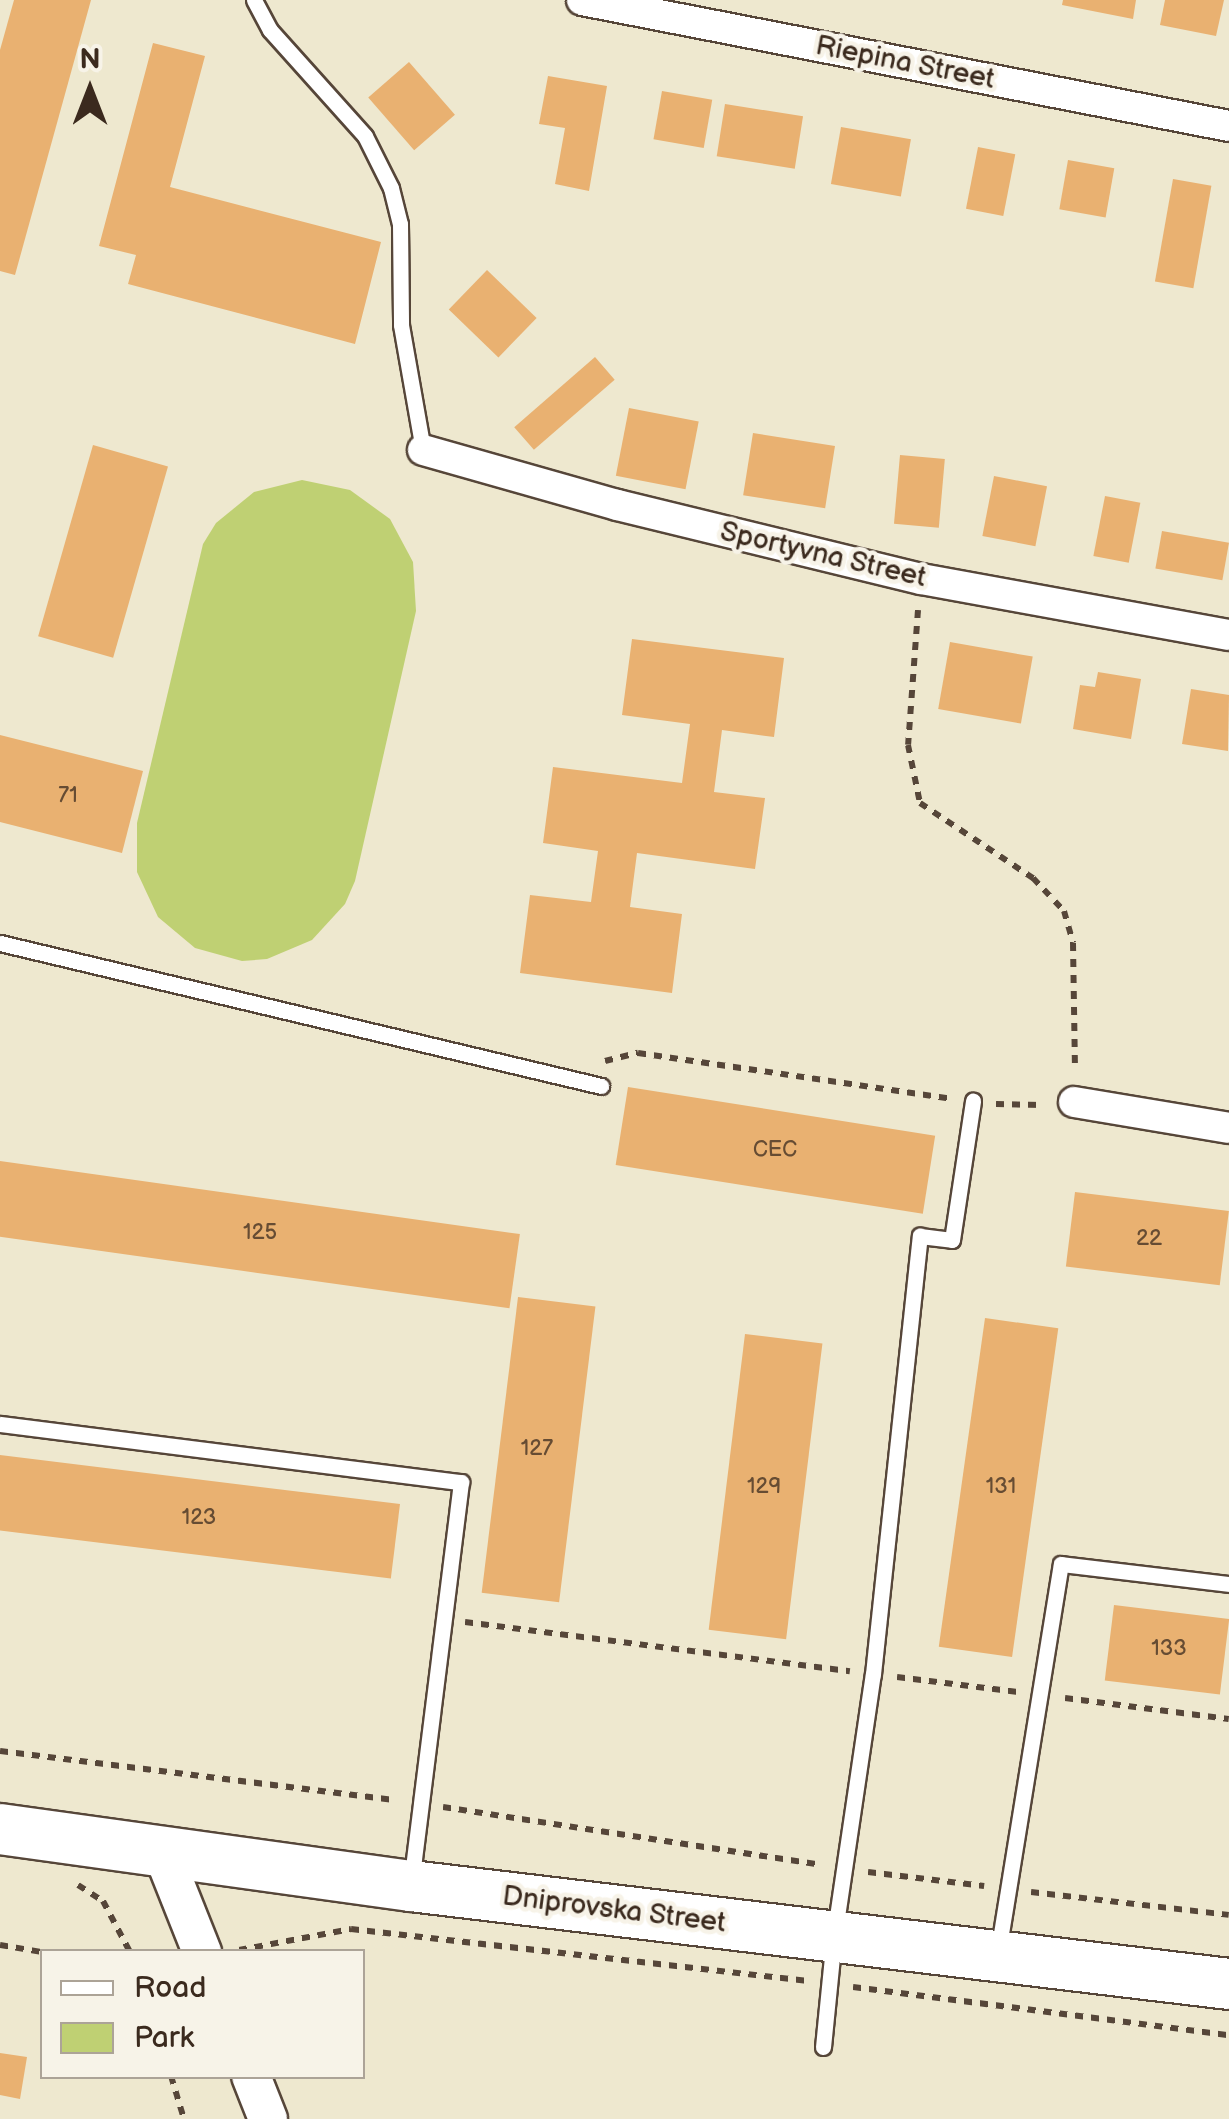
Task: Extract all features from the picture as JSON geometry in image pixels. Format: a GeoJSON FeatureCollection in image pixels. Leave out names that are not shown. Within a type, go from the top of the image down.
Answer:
{"type":"FeatureCollection","features":[{"type":"Feature","properties":{"kind":"highway","name":"Dniprovska Street"},"geometry":{"type":"LineString","coordinates":[[0,1828],[411,1886],[1229,1984]]}},
{"type":"Feature","properties":{"kind":"street","name":"Riepina Street"},"geometry":{"type":"LineString","coordinates":[[582,0],[1229,126]]}},
{"type":"Feature","properties":{"kind":"street","name":"Sportyvna Street"},"geometry":{"type":"LineString","coordinates":[[423,450],[617,505],[921,579],[1229,635]]}},
{"type":"Feature","properties":{"kind":"street"},"geometry":{"type":"LineString","coordinates":[[1074,1102],[1229,1128]]}},
{"type":"Feature","properties":{"kind":"street"},"geometry":{"type":"LineString","coordinates":[[161,1849],[201,1949]]}},
{"type":"Feature","properties":{"kind":"street"},"geometry":{"type":"LineString","coordinates":[[252,2079],[268,2119]]}},
{"type":"Feature","properties":{"kind":"lane"},"geometry":{"type":"LineString","coordinates":[[254,0],[270,30],[356,124],[391,188],[400,224],[400,325],[423,450]]}},
{"type":"Feature","properties":{"kind":"lane"},"geometry":{"type":"LineString","coordinates":[[0,943],[601,1086]]}},
{"type":"Feature","properties":{"kind":"lane"},"geometry":{"type":"LineString","coordinates":[[822,2047],[834,1937],[873,1674],[920,1236],[952,1240],[973,1101]]}},
{"type":"Feature","properties":{"kind":"lane"},"geometry":{"type":"LineString","coordinates":[[0,1424],[461,1482],[411,1886]]}},
{"type":"Feature","properties":{"kind":"lane"},"geometry":{"type":"LineString","coordinates":[[998,1956],[1061,1564],[1229,1584]]}},
{"type":"Feature","properties":{"kind":"path"},"geometry":{"type":"LineString","coordinates":[[552,1074],[638,1053],[973,1101],[1021,1106],[1074,1102],[1074,943],[1064,911],[1033,878],[920,803],[908,746],[921,579]]}},
{"type":"Feature","properties":{"kind":"path"},"geometry":{"type":"LineString","coordinates":[[444,1619],[1229,1719]]}},
{"type":"Feature","properties":{"kind":"path"},"geometry":{"type":"LineString","coordinates":[[0,1750],[420,1803],[844,1869],[1229,1915]]}},
{"type":"Feature","properties":{"kind":"path"},"geometry":{"type":"LineString","coordinates":[[69,1880],[103,1901],[128,1949]]}},
{"type":"Feature","properties":{"kind":"path"},"geometry":{"type":"LineString","coordinates":[[248,1949],[351,1929],[530,1950]]}},
{"type":"Feature","properties":{"kind":"path"},"geometry":{"type":"LineString","coordinates":[[0,1945],[40,1952]]}},
{"type":"Feature","properties":{"kind":"path"},"geometry":{"type":"LineString","coordinates":[[1096,2018],[1229,2035]]}},
{"type":"Feature","properties":{"kind":"path"},"geometry":{"type":"LineString","coordinates":[[172,2079],[184,2119]]}},
{"type":"Feature","properties":{"kind":"green space"},"geometry":{"type":"Polygon","coordinates":[[[302,480],[350,490],[390,519],[413,562],[416,611],[355,881],[345,904],[312,940],[267,959],[242,961],[195,948],[158,917],[137,872],[137,823],[203,544],[216,523],[254,492],[302,480]]]}},
{"type":"Feature","properties":{"kind":"building"},"geometry":{"type":"Polygon","coordinates":[[[14,0],[91,0],[15,275],[0,271],[0,50],[14,0]]]}},
{"type":"Feature","properties":{"kind":"building"},"geometry":{"type":"Polygon","coordinates":[[[1063,0],[1136,0],[1133,19],[1062,5],[1063,0]]]}},
{"type":"Feature","properties":{"kind":"building"},"geometry":{"type":"Polygon","coordinates":[[[1165,0],[1224,0],[1216,36],[1160,25],[1165,0]]]}},
{"type":"Feature","properties":{"kind":"building"},"geometry":{"type":"Polygon","coordinates":[[[153,43],[205,56],[170,187],[381,242],[355,344],[128,284],[136,255],[99,246],[153,43]]]}},
{"type":"Feature","properties":{"kind":"building"},"geometry":{"type":"Polygon","coordinates":[[[409,62],[455,115],[414,150],[368,97],[409,62]]]}},
{"type":"Feature","properties":{"kind":"building"},"geometry":{"type":"Polygon","coordinates":[[[548,76],[607,86],[589,191],[555,184],[565,128],[539,124],[548,76]]]}},
{"type":"Feature","properties":{"kind":"building"},"geometry":{"type":"Polygon","coordinates":[[[662,91],[712,100],[704,148],[653,139],[662,91]]]}},
{"type":"Feature","properties":{"kind":"building"},"geometry":{"type":"Polygon","coordinates":[[[725,104],[803,116],[795,169],[717,156],[725,104]]]}},
{"type":"Feature","properties":{"kind":"building"},"geometry":{"type":"Polygon","coordinates":[[[841,127],[911,139],[901,196],[831,184],[841,127]]]}},
{"type":"Feature","properties":{"kind":"building"},"geometry":{"type":"Polygon","coordinates":[[[978,147],[1015,154],[1003,216],[966,209],[978,147]]]}},
{"type":"Feature","properties":{"kind":"building"},"geometry":{"type":"Polygon","coordinates":[[[1068,160],[1114,168],[1106,217],[1059,209],[1068,160]]]}},
{"type":"Feature","properties":{"kind":"building"},"geometry":{"type":"Polygon","coordinates":[[[1173,179],[1211,186],[1193,288],[1155,281],[1173,179]]]}},
{"type":"Feature","properties":{"kind":"building"},"geometry":{"type":"Polygon","coordinates":[[[487,270],[537,318],[498,357],[449,310],[487,270]]]}},
{"type":"Feature","properties":{"kind":"building"},"geometry":{"type":"Polygon","coordinates":[[[595,357],[615,380],[534,450],[514,427],[595,357]]]}},
{"type":"Feature","properties":{"kind":"building"},"geometry":{"type":"Polygon","coordinates":[[[629,408],[699,422],[686,489],[616,476],[629,408]]]}},
{"type":"Feature","properties":{"kind":"building"},"geometry":{"type":"Polygon","coordinates":[[[753,433],[835,446],[825,508],[743,495],[753,433]]]}},
{"type":"Feature","properties":{"kind":"building"},"geometry":{"type":"Polygon","coordinates":[[[93,445],[168,466],[113,658],[38,636],[93,445]]]}},
{"type":"Feature","properties":{"kind":"building"},"geometry":{"type":"Polygon","coordinates":[[[900,455],[945,459],[939,528],[894,524],[900,455]]]}},
{"type":"Feature","properties":{"kind":"building"},"geometry":{"type":"Polygon","coordinates":[[[994,476],[1047,486],[1035,546],[982,536],[994,476]]]}},
{"type":"Feature","properties":{"kind":"building"},"geometry":{"type":"Polygon","coordinates":[[[1105,496],[1140,503],[1129,563],[1093,556],[1105,496]]]}},
{"type":"Feature","properties":{"kind":"building"},"geometry":{"type":"Polygon","coordinates":[[[1162,531],[1229,543],[1222,580],[1155,568],[1162,531]]]}},
{"type":"Feature","properties":{"kind":"building"},"geometry":{"type":"Polygon","coordinates":[[[632,639],[784,658],[774,737],[722,730],[714,792],[765,798],[755,869],[637,853],[630,907],[682,914],[672,993],[520,973],[530,895],[591,902],[598,851],[543,843],[553,767],[682,783],[690,724],[622,715],[632,639]]]}},
{"type":"Feature","properties":{"kind":"building"},"geometry":{"type":"Polygon","coordinates":[[[950,642],[1033,657],[1021,724],[938,709],[950,642]]]}},
{"type":"Feature","properties":{"kind":"building"},"geometry":{"type":"Polygon","coordinates":[[[1098,672],[1141,679],[1131,739],[1073,729],[1080,685],[1095,687],[1098,672]]]}},
{"type":"Feature","properties":{"kind":"building"},"geometry":{"type":"Polygon","coordinates":[[[1191,689],[1229,695],[1228,751],[1182,744],[1191,689]]]}},
{"type":"Feature","properties":{"kind":"building"},"geometry":{"type":"Polygon","coordinates":[[[0,735],[143,771],[122,853],[0,822],[0,735]]]}},
{"type":"Feature","properties":{"kind":"building"},"geometry":{"type":"Polygon","coordinates":[[[628,1087],[935,1136],[923,1214],[616,1165],[628,1087]]]}},
{"type":"Feature","properties":{"kind":"building"},"geometry":{"type":"Polygon","coordinates":[[[0,1161],[520,1234],[509,1308],[0,1237],[0,1161]]]}},
{"type":"Feature","properties":{"kind":"building"},"geometry":{"type":"Polygon","coordinates":[[[1075,1192],[1229,1211],[1220,1285],[1066,1266],[1075,1192]]]}},
{"type":"Feature","properties":{"kind":"building"},"geometry":{"type":"Polygon","coordinates":[[[518,1297],[595,1307],[559,1602],[482,1593],[518,1297]]]}},
{"type":"Feature","properties":{"kind":"building"},"geometry":{"type":"Polygon","coordinates":[[[985,1318],[1058,1328],[1012,1657],[939,1647],[985,1318]]]}},
{"type":"Feature","properties":{"kind":"building"},"geometry":{"type":"Polygon","coordinates":[[[745,1334],[822,1344],[786,1639],[709,1630],[745,1334]]]}},
{"type":"Feature","properties":{"kind":"building"},"geometry":{"type":"Polygon","coordinates":[[[0,1455],[400,1504],[391,1579],[0,1531],[0,1455]]]}},
{"type":"Feature","properties":{"kind":"building"},"geometry":{"type":"Polygon","coordinates":[[[1114,1605],[1229,1619],[1220,1695],[1105,1680],[1114,1605]]]}},
{"type":"Feature","properties":{"kind":"building"},"geometry":{"type":"Polygon","coordinates":[[[0,2053],[27,2057],[20,2099],[0,2095],[0,2053]]]}}]}
